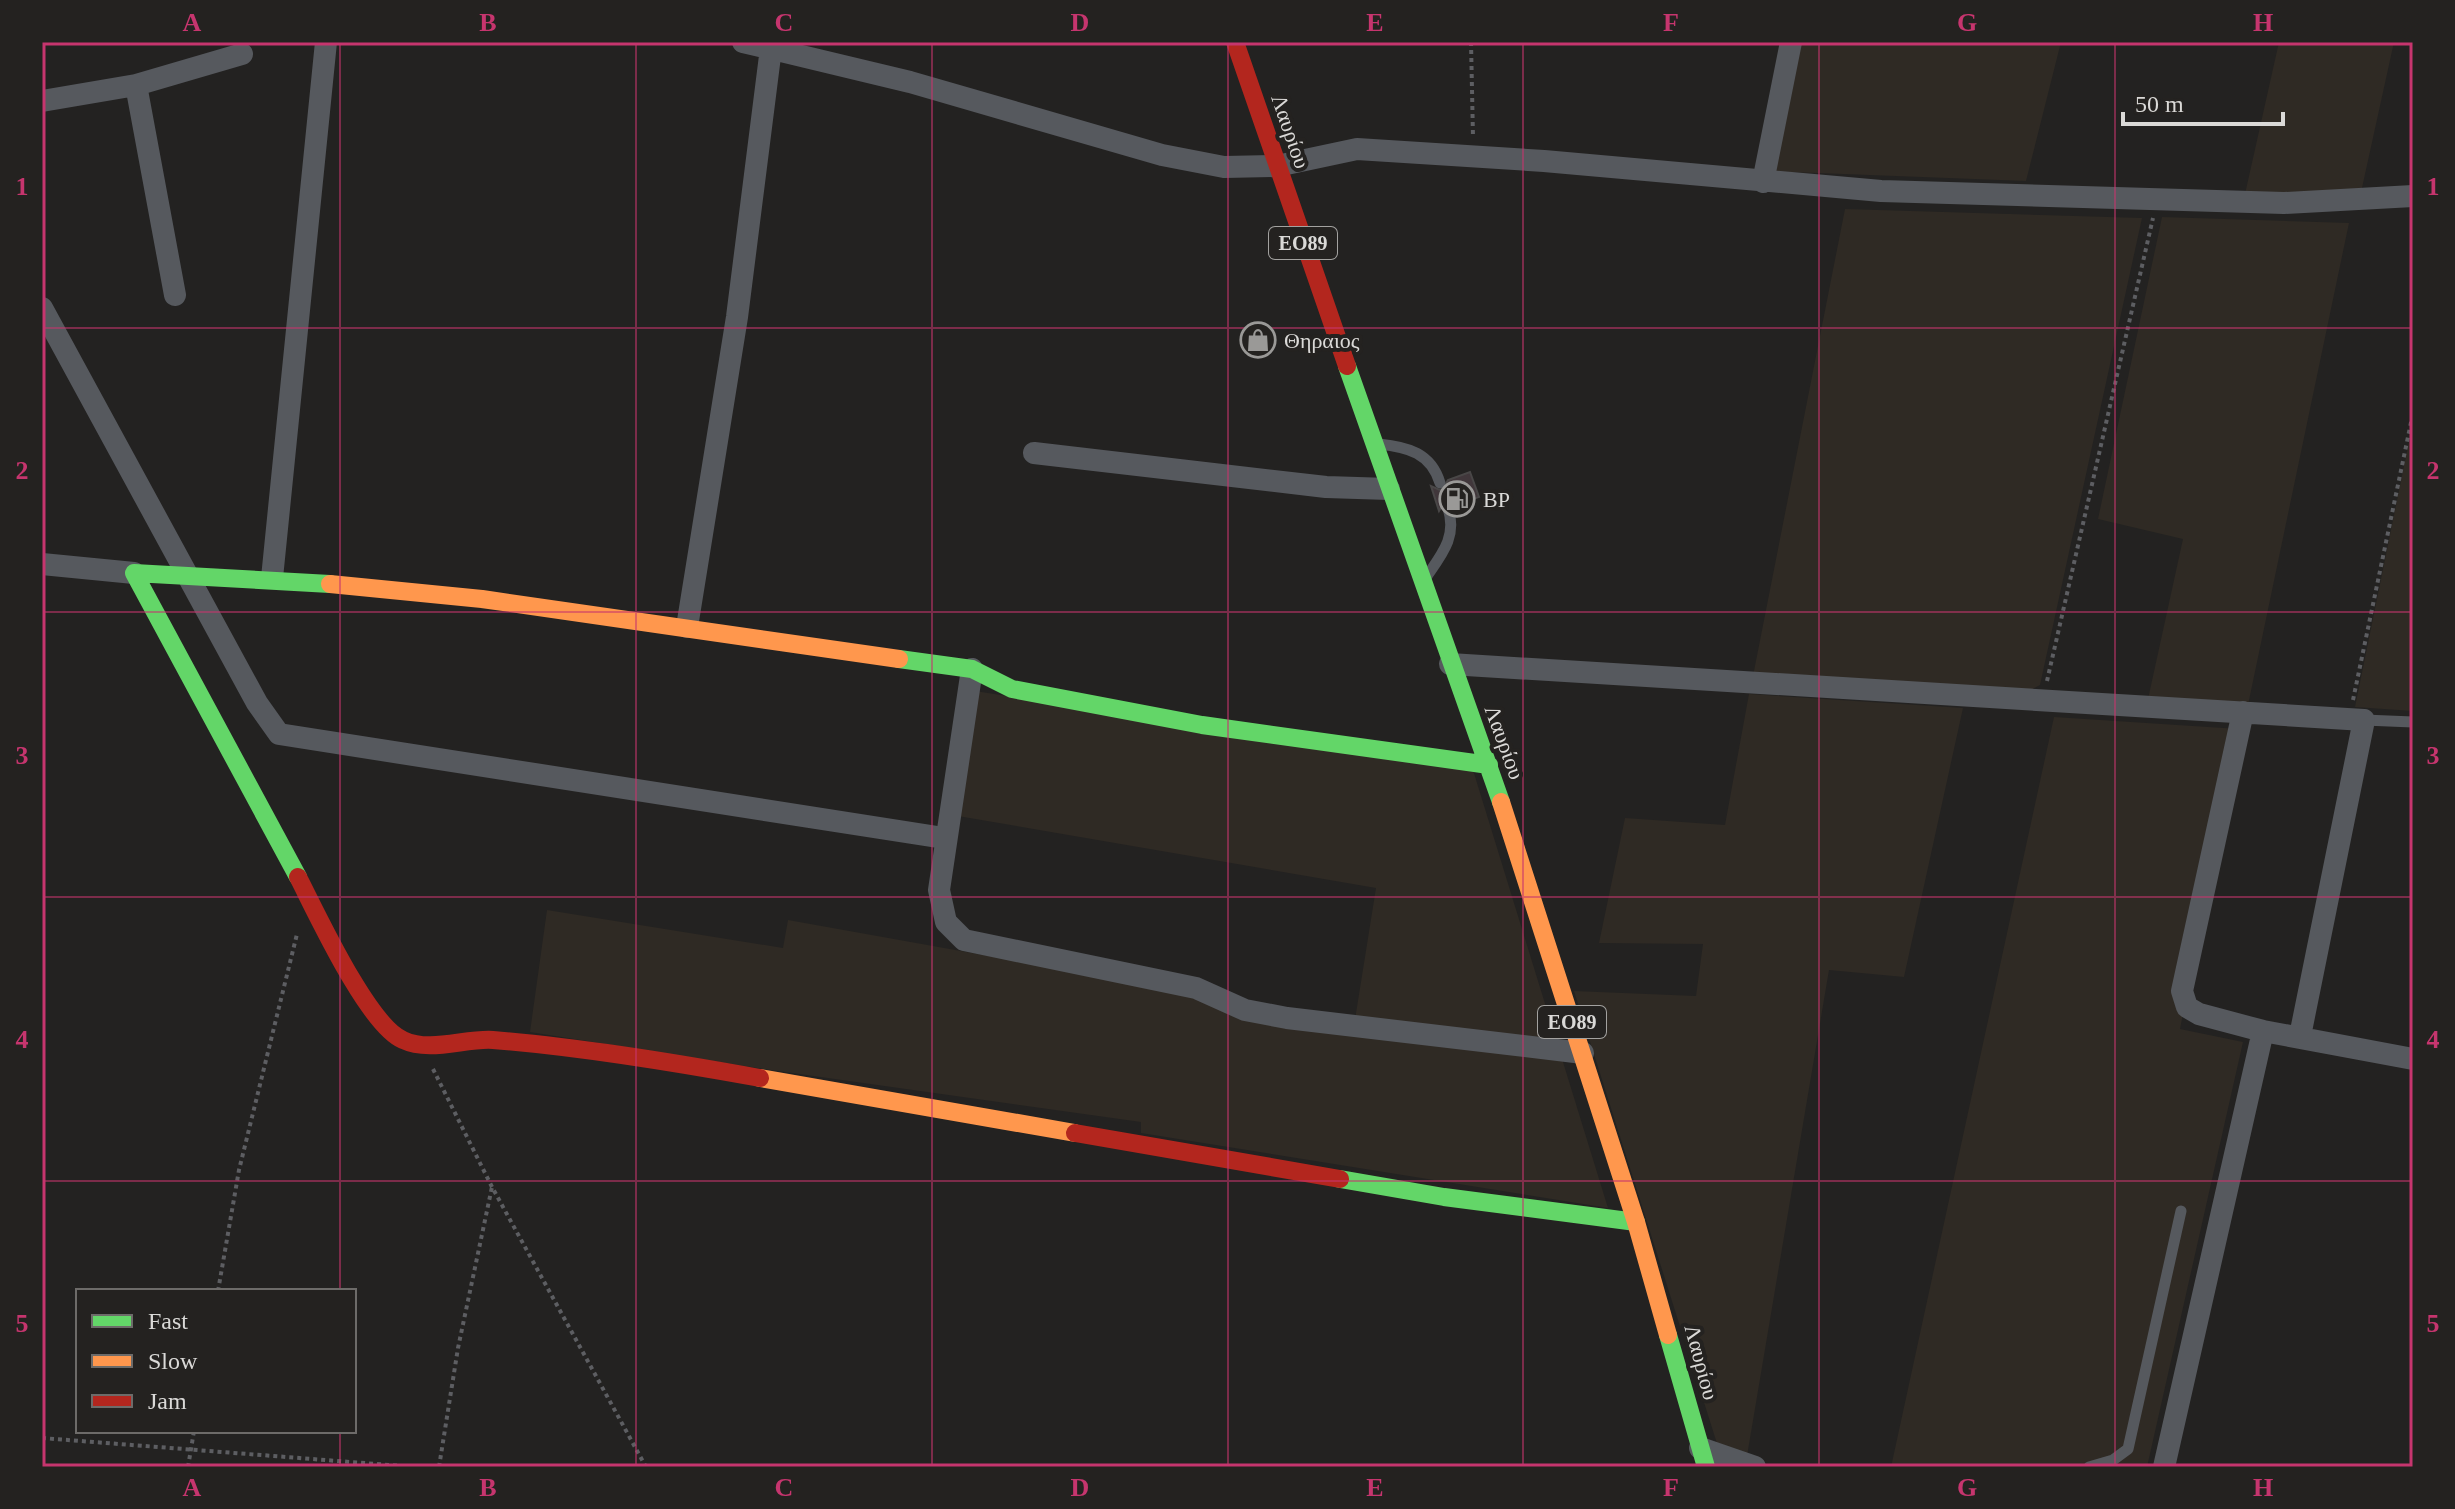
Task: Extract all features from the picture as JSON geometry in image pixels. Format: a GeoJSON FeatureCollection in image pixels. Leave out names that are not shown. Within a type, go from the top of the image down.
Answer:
{"type":"FeatureCollection","features":[{"type":"Feature","properties":{"kind":"street"},"geometry":{"type":"LineString","coordinates":[[272,578],[326,42]]}},
{"type":"Feature","properties":{"kind":"street"},"geometry":{"type":"LineString","coordinates":[[743,42],[910,82],[1162,155],[1224,167],[1277,166],[1357,149],[1473,155],[1881,191],[2066,194],[2284,203],[2413,196]]}},
{"type":"Feature","properties":{"kind":"street","name":"Λαυρίου"},"geometry":{"type":"LineString","coordinates":[[1235,42],[1450,664],[1489,765],[1636,1222],[1703,1458]]}},
{"type":"Feature","properties":{"kind":"street"},"geometry":{"type":"LineString","coordinates":[[1763,182],[1791,42]]}},
{"type":"Feature","properties":{"kind":"street"},"geometry":{"type":"LineString","coordinates":[[687,627],[737,317],[771,48]]}},
{"type":"Feature","properties":{"kind":"street"},"geometry":{"type":"LineString","coordinates":[[42,101],[136,85],[242,54]]}},
{"type":"Feature","properties":{"kind":"street"},"geometry":{"type":"LineString","coordinates":[[136,85],[175,295]]}},
{"type":"Feature","properties":{"kind":"street"},"geometry":{"type":"LineString","coordinates":[[42,308],[263,713],[279,734],[944,838]]}},
{"type":"Feature","properties":{"kind":"street"},"geometry":{"type":"LineString","coordinates":[[1034,453],[1326,487],[1389,489]]}},
{"type":"Feature","properties":{"kind":"street"},"geometry":{"type":"LineString","coordinates":[[42,564],[190,577],[272,578],[482,599],[687,627],[972,669],[1012,689],[1202,725],[1489,765]]}},
{"type":"Feature","properties":{"kind":"street"},"geometry":{"type":"LineString","coordinates":[[134,573],[349,973],[381,1022],[401,1040],[421,1045],[491,1040],[710,1069],[1444,1197],[1636,1222]]}},
{"type":"Feature","properties":{"kind":"street"},"geometry":{"type":"LineString","coordinates":[[1450,664],[2357,719],[2300,1036]]}},
{"type":"Feature","properties":{"kind":"street"},"geometry":{"type":"LineString","coordinates":[[972,669],[944,838],[939,890],[946,922],[964,940],[1196,988],[1245,1010],[1287,1018],[1583,1053]]}},
{"type":"Feature","properties":{"kind":"street"},"geometry":{"type":"LineString","coordinates":[[2243,712],[2182,991],[2187,1007],[2199,1014],[2263,1031],[2413,1059]]}},
{"type":"Feature","properties":{"kind":"street"},"geometry":{"type":"LineString","coordinates":[[2164,1467],[2263,1031]]}},
{"type":"Feature","properties":{"kind":"street"},"geometry":{"type":"LineString","coordinates":[[1703,1458],[1755,1467]]}},
{"type":"Feature","properties":{"kind":"lane"},"geometry":{"type":"LineString","coordinates":[[1373,443],[1418,453],[1436,469],[1440,483]]}},
{"type":"Feature","properties":{"kind":"lane"},"geometry":{"type":"LineString","coordinates":[[1422,582],[1446,548],[1452,520],[1448,508]]}},
{"type":"Feature","properties":{"kind":"lane"},"geometry":{"type":"LineString","coordinates":[[2357,719],[2413,722]]}},
{"type":"Feature","properties":{"kind":"lane"},"geometry":{"type":"LineString","coordinates":[[2089,1467],[2113,1460],[2128,1449],[2181,1211]]}},
{"type":"Feature","properties":{"kind":"path"},"geometry":{"type":"LineString","coordinates":[[1471,42],[1473,155]]}},
{"type":"Feature","properties":{"kind":"path"},"geometry":{"type":"LineString","coordinates":[[2042,702],[2157,200]]}},
{"type":"Feature","properties":{"kind":"path"},"geometry":{"type":"LineString","coordinates":[[2357,719],[2413,413]]}},
{"type":"Feature","properties":{"kind":"path"},"geometry":{"type":"LineString","coordinates":[[218,1289],[242,1155],[279,997],[308,896]]}},
{"type":"Feature","properties":{"kind":"path"},"geometry":{"type":"LineString","coordinates":[[421,1045],[492,1187],[646,1467]]}},
{"type":"Feature","properties":{"kind":"path"},"geometry":{"type":"LineString","coordinates":[[439,1467],[458,1348],[492,1187]]}},
{"type":"Feature","properties":{"kind":"path"},"geometry":{"type":"LineString","coordinates":[[188,1467],[194,1433]]}},
{"type":"Feature","properties":{"kind":"path"},"geometry":{"type":"LineString","coordinates":[[42,1438],[415,1467]]}},
{"type":"Feature","properties":{"kind":"shaded area"},"geometry":{"type":"Polygon","coordinates":[[[1797,42],[2061,42],[2026,181],[1768,171],[1797,42]]]}},
{"type":"Feature","properties":{"kind":"shaded area"},"geometry":{"type":"Polygon","coordinates":[[[2279,42],[2394,42],[2360,197],[2245,194],[2279,42]]]}},
{"type":"Feature","properties":{"kind":"shaded area"},"geometry":{"type":"Polygon","coordinates":[[[1845,209],[2142,218],[2040,685],[2023,694],[1753,676],[1845,209]]]}},
{"type":"Feature","properties":{"kind":"shaded area"},"geometry":{"type":"Polygon","coordinates":[[[2162,217],[2349,223],[2248,705],[2148,699],[2183,539],[2098,519],[2162,217]]]}},
{"type":"Feature","properties":{"kind":"shaded area"},"geometry":{"type":"Polygon","coordinates":[[[2413,422],[2413,711],[2355,707],[2413,422]]]}},
{"type":"Feature","properties":{"kind":"shaded area"},"geometry":{"type":"Polygon","coordinates":[[[975,691],[1473,770],[1608,1208],[1141,1133],[1141,1122],[757,1068],[530,1032],[547,910],[783,948],[788,920],[1195,993],[1353,1032],[1376,888],[952,815],[975,691]]]}},
{"type":"Feature","properties":{"kind":"shaded area"},"geometry":{"type":"Polygon","coordinates":[[[1749,694],[1963,708],[1904,977],[1829,970],[1746,1462],[1720,1453],[1574,991],[1696,996],[1703,944],[1599,943],[1625,818],[1725,825],[1749,694]]]}},
{"type":"Feature","properties":{"kind":"shaded area"},"geometry":{"type":"Polygon","coordinates":[[[2054,717],[2239,729],[2180,1029],[2243,1042],[2147,1467],[1891,1467],[2054,717]]]}},
{"type":"Feature","properties":{"kind":"building"},"geometry":{"type":"Polygon","coordinates":[[[1470,472],[1479,497],[1456,505],[1445,500],[1439,511],[1431,486],[1442,491],[1448,480],[1470,472]]]}},
{"type":"Feature","properties":{"kind":"traffic: fast"},"geometry":{"type":"LineString","coordinates":[[1347,366],[1501,802]]}},
{"type":"Feature","properties":{"kind":"traffic: fast"},"geometry":{"type":"LineString","coordinates":[[298,877],[134,573],[330,584]]}},
{"type":"Feature","properties":{"kind":"traffic: fast"},"geometry":{"type":"LineString","coordinates":[[899,659],[972,669],[1012,689],[1202,725],[1489,765]]}},
{"type":"Feature","properties":{"kind":"traffic: fast"},"geometry":{"type":"LineString","coordinates":[[1340,1179],[1444,1197],[1636,1222]]}},
{"type":"Feature","properties":{"kind":"traffic: fast"},"geometry":{"type":"LineString","coordinates":[[1668,1335],[1706,1467]]}},
{"type":"Feature","properties":{"kind":"traffic: slow"},"geometry":{"type":"LineString","coordinates":[[330,584],[482,599],[899,659]]}},
{"type":"Feature","properties":{"kind":"traffic: slow"},"geometry":{"type":"LineString","coordinates":[[1501,802],[1636,1222],[1668,1335]]}},
{"type":"Feature","properties":{"kind":"traffic: slow"},"geometry":{"type":"LineString","coordinates":[[760,1078],[1075,1133]]}},
{"type":"Feature","properties":{"kind":"traffic: jam"},"geometry":{"type":"LineString","coordinates":[[1235,42],[1347,366]]}},
{"type":"Feature","properties":{"kind":"traffic: jam"},"geometry":{"type":"LineString","coordinates":[[298,877],[359,992],[389,1030],[403,1040],[425,1045],[482,1040],[526,1043],[760,1078]]}},
{"type":"Feature","properties":{"kind":"traffic: jam"},"geometry":{"type":"LineString","coordinates":[[1075,1133],[1340,1179]]}},
{"type":"Feature","properties":{"kind":"place","name":"Θηραιος"},"geometry":{"type":"Point","coordinates":[1258,340]}},
{"type":"Feature","properties":{"kind":"place","name":"BP"},"geometry":{"type":"Point","coordinates":[1457,499]}}]}
